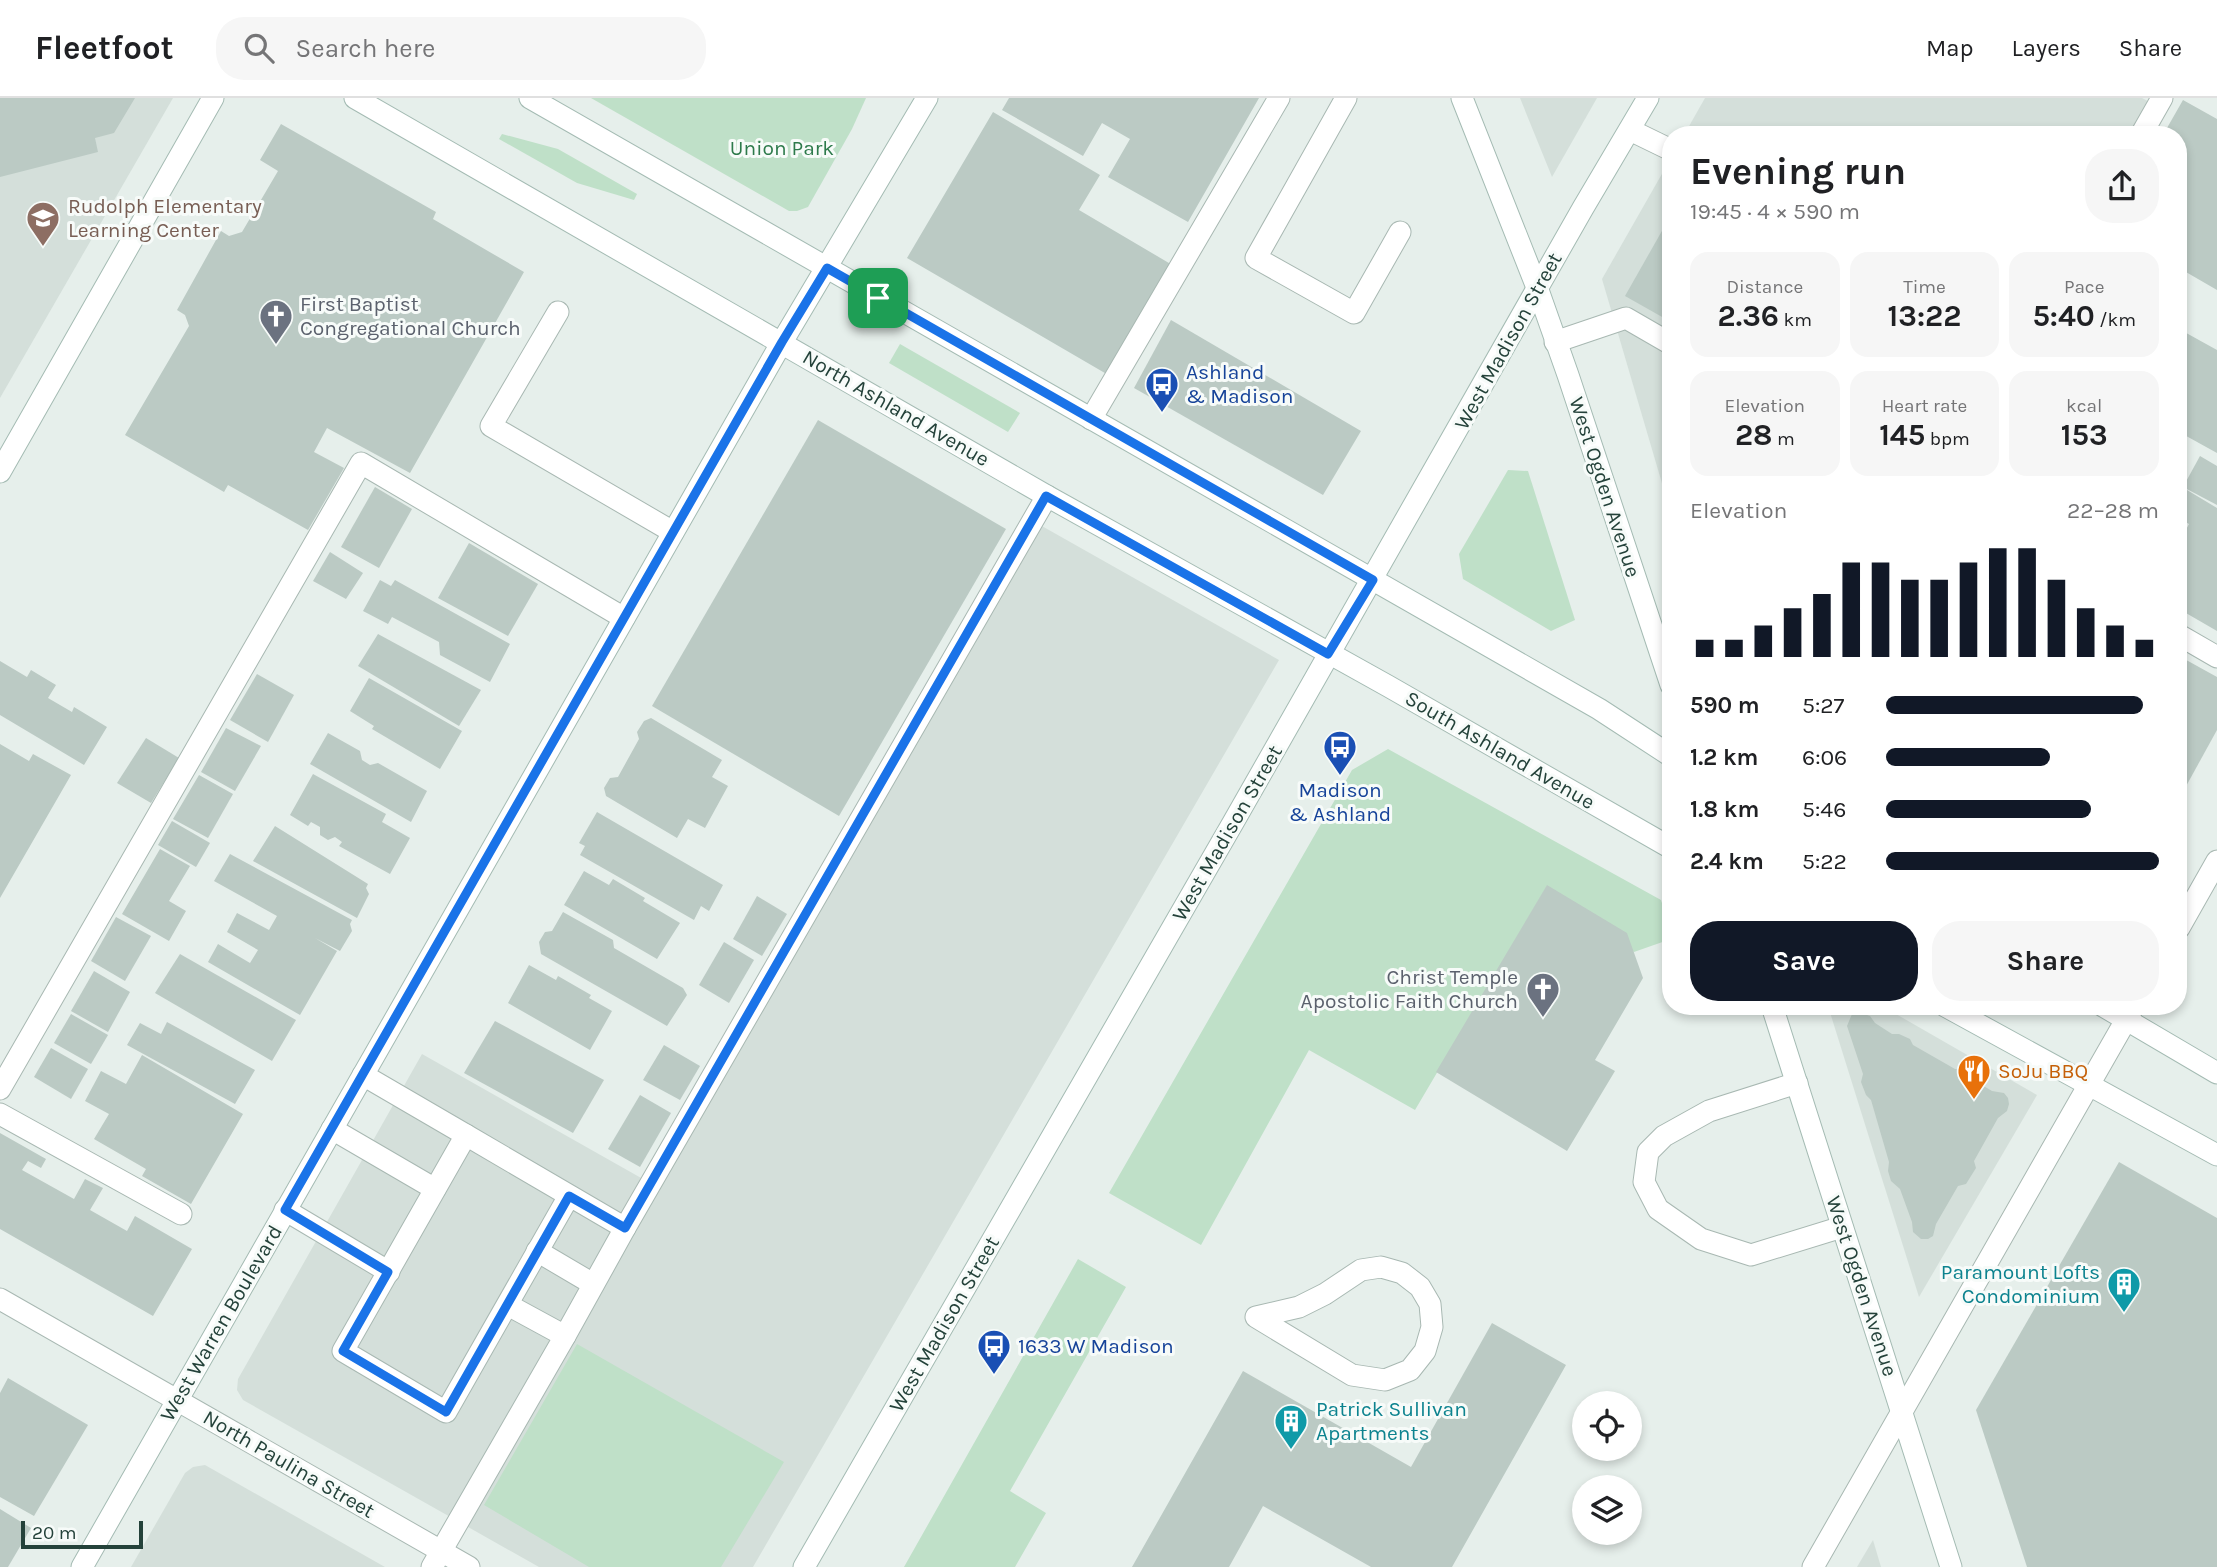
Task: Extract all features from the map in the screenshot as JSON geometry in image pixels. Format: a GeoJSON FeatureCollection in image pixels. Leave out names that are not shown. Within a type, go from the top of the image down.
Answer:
{"type":"FeatureCollection","features":[{"type":"Feature","properties":{"kind":"main road"},"geometry":{"type":"LineString","coordinates":[[0,472],[213,98]]}},
{"type":"Feature","properties":{"kind":"main road","name":"North Ashland Avenue"},"geometry":{"type":"LineString","coordinates":[[355,98],[1046,496],[1328,654]]}},
{"type":"Feature","properties":{"kind":"main road"},"geometry":{"type":"LineString","coordinates":[[530,98],[1599,709],[1662,750]]}},
{"type":"Feature","properties":{"kind":"main road","name":"West Warren Boulevard"},"geometry":{"type":"LineString","coordinates":[[82,1567],[782,342],[927,98]]}},
{"type":"Feature","properties":{"kind":"main road"},"geometry":{"type":"LineString","coordinates":[[1091,419],[1279,98]]}},
{"type":"Feature","properties":{"kind":"main road"},"geometry":{"type":"LineString","coordinates":[[1346,98],[1256,258],[1354,313],[1400,233]]}},
{"type":"Feature","properties":{"kind":"main road","name":"West Ogden Avenue"},"geometry":{"type":"LineString","coordinates":[[1462,98],[1538,290],[1662,658]]}},
{"type":"Feature","properties":{"kind":"main road","name":"West Madison Street"},"geometry":{"type":"LineString","coordinates":[[804,1567],[1648,98]]}},
{"type":"Feature","properties":{"kind":"main road"},"geometry":{"type":"LineString","coordinates":[[2146,126],[2162,98]]}},
{"type":"Feature","properties":{"kind":"main road"},"geometry":{"type":"LineString","coordinates":[[1630,130],[1662,146]]}},
{"type":"Feature","properties":{"kind":"main road"},"geometry":{"type":"LineString","coordinates":[[558,312],[491,426],[673,532]]}},
{"type":"Feature","properties":{"kind":"main road"},"geometry":{"type":"LineString","coordinates":[[1555,342],[1626,318],[1662,339]]}},
{"type":"Feature","properties":{"kind":"main road"},"geometry":{"type":"LineString","coordinates":[[0,1089],[361,463],[624,618]]}},
{"type":"Feature","properties":{"kind":"main road"},"geometry":{"type":"LineString","coordinates":[[437,1559],[1046,496]]}},
{"type":"Feature","properties":{"kind":"main road"},"geometry":{"type":"LineString","coordinates":[[2187,640],[2217,657]]}},
{"type":"Feature","properties":{"kind":"main road","name":"South Ashland Avenue"},"geometry":{"type":"LineString","coordinates":[[1328,654],[1662,843]]}},
{"type":"Feature","properties":{"kind":"main road"},"geometry":{"type":"LineString","coordinates":[[2187,914],[2217,861]]}},
{"type":"Feature","properties":{"kind":"main road","name":"West Ogden Avenue"},"geometry":{"type":"LineString","coordinates":[[1775,1015],[1951,1567]]}},
{"type":"Feature","properties":{"kind":"main road"},"geometry":{"type":"LineString","coordinates":[[1961,1015],[2217,1155]]}},
{"type":"Feature","properties":{"kind":"main road"},"geometry":{"type":"LineString","coordinates":[[1813,1567],[2129,1015]]}},
{"type":"Feature","properties":{"kind":"main road"},"geometry":{"type":"LineString","coordinates":[[2133,1015],[2217,1073]]}},
{"type":"Feature","properties":{"kind":"main road"},"geometry":{"type":"LineString","coordinates":[[363,1075],[625,1228]]}},
{"type":"Feature","properties":{"kind":"main road"},"geometry":{"type":"LineString","coordinates":[[1797,1083],[1709,1111],[1664,1136],[1648,1152],[1644,1182],[1658,1209],[1701,1239],[1751,1255],[1842,1227]]}},
{"type":"Feature","properties":{"kind":"main road"},"geometry":{"type":"LineString","coordinates":[[0,1114],[181,1214]]}},
{"type":"Feature","properties":{"kind":"main road"},"geometry":{"type":"LineString","coordinates":[[332,1129],[435,1189]]}},
{"type":"Feature","properties":{"kind":"main road"},"geometry":{"type":"LineString","coordinates":[[466,1135],[343,1351],[446,1412],[569,1196]]}},
{"type":"Feature","properties":{"kind":"main road"},"geometry":{"type":"LineString","coordinates":[[285,1210],[388,1272]]}},
{"type":"Feature","properties":{"kind":"main road"},"geometry":{"type":"LineString","coordinates":[[537,1251],[593,1284]]}},
{"type":"Feature","properties":{"kind":"main road"},"geometry":{"type":"LineString","coordinates":[[1381,1268],[1402,1273],[1420,1287],[1430,1304],[1432,1327],[1425,1351],[1410,1370],[1385,1380],[1352,1375],[1256,1317],[1299,1307],[1325,1294],[1361,1269],[1381,1268]]}},
{"type":"Feature","properties":{"kind":"main road","name":"North Paulina Street"},"geometry":{"type":"LineString","coordinates":[[0,1298],[177,1400],[437,1559],[469,1567]]}},
{"type":"Feature","properties":{"kind":"main road"},"geometry":{"type":"LineString","coordinates":[[508,1304],[565,1336]]}},
{"type":"Feature","properties":{"kind":"shaded area","name":"Rudolph Elementary Learning Center"},"geometry":{"type":"Polygon","coordinates":[[[0,98],[173,98],[0,398],[0,98]]]}},
{"type":"Feature","properties":{"kind":"shaded area"},"geometry":{"type":"Polygon","coordinates":[[[1520,98],[1597,98],[1552,177],[1520,98]]]}},
{"type":"Feature","properties":{"kind":"shaded area"},"geometry":{"type":"Polygon","coordinates":[[[1705,98],[2142,98],[2157,106],[2146,126],[1689,126],[1705,98]]]}},
{"type":"Feature","properties":{"kind":"shaded area"},"geometry":{"type":"Polygon","coordinates":[[[1662,174],[1662,483],[1602,279],[1662,174]]]}},
{"type":"Feature","properties":{"kind":"shaded area"},"geometry":{"type":"Polygon","coordinates":[[[1033,521],[1279,660],[753,1567],[539,1567],[243,1400],[237,1390],[238,1379],[422,1054],[650,1183],[1033,521]]]}},
{"type":"Feature","properties":{"kind":"shaded area"},"geometry":{"type":"Polygon","coordinates":[[[1831,1015],[1898,1015],[2037,1095],[1919,1297],[1831,1015]]]}},
{"type":"Feature","properties":{"kind":"shaded area"},"geometry":{"type":"Polygon","coordinates":[[[205,1465],[385,1567],[131,1567],[185,1473],[193,1467],[205,1465]]]}},
{"type":"Feature","properties":{"kind":"shaded area"},"geometry":{"type":"Polygon","coordinates":[[[1873,1540],[1881,1567],[1857,1567],[1873,1540]]]}},
{"type":"Feature","properties":{"kind":"green space","name":"Union Park"},"geometry":{"type":"Polygon","coordinates":[[[591,98],[866,98],[852,129],[808,207],[789,211],[591,98]]]}},
{"type":"Feature","properties":{"kind":"green space"},"geometry":{"type":"Polygon","coordinates":[[[502,134],[558,149],[637,194],[634,200],[577,183],[499,139],[502,134]]]}},
{"type":"Feature","properties":{"kind":"green space"},"geometry":{"type":"Polygon","coordinates":[[[900,344],[1020,413],[1008,432],[889,363],[900,344]]]}},
{"type":"Feature","properties":{"kind":"green space"},"geometry":{"type":"Polygon","coordinates":[[[1508,470],[1528,471],[1575,620],[1551,631],[1463,579],[1459,554],[1508,470]]]}},
{"type":"Feature","properties":{"kind":"green space"},"geometry":{"type":"Polygon","coordinates":[[[1388,749],[1661,900],[1662,942],[1634,952],[1547,886],[1415,1110],[1309,1050],[1201,1245],[1109,1193],[1352,770],[1388,749]]]}},
{"type":"Feature","properties":{"kind":"green space"},"geometry":{"type":"Polygon","coordinates":[[[1078,1259],[1126,1287],[1010,1491],[1046,1513],[1015,1567],[904,1567],[1078,1259]]]}},
{"type":"Feature","properties":{"kind":"green space"},"geometry":{"type":"Polygon","coordinates":[[[577,1344],[784,1462],[721,1567],[589,1567],[484,1505],[577,1344]]]}},
{"type":"Feature","properties":{"kind":"building"},"geometry":{"type":"Polygon","coordinates":[[[0,98],[135,98],[114,133],[95,138],[98,152],[0,177],[0,98]]]}},
{"type":"Feature","properties":{"kind":"building"},"geometry":{"type":"Polygon","coordinates":[[[1009,98],[1259,98],[1188,222],[1108,177],[1130,139],[1102,123],[1083,156],[1002,110],[1009,98]]]}},
{"type":"Feature","properties":{"kind":"building"},"geometry":{"type":"Polygon","coordinates":[[[2183,100],[2217,119],[2217,290],[2187,273],[2187,126],[2168,126],[2183,100]]]}},
{"type":"Feature","properties":{"kind":"building"},"geometry":{"type":"Polygon","coordinates":[[[993,112],[1100,175],[1079,210],[1174,266],[1110,376],[907,258],[993,112]]]}},
{"type":"Feature","properties":{"kind":"building","name":"First Baptist Congregational Church"},"geometry":{"type":"Polygon","coordinates":[[[281,124],[436,212],[433,219],[524,272],[410,473],[327,428],[314,452],[344,468],[308,530],[228,485],[224,492],[125,435],[189,326],[185,315],[177,310],[221,231],[229,236],[242,232],[278,171],[260,160],[281,124]]]}},
{"type":"Feature","properties":{"kind":"building"},"geometry":{"type":"Polygon","coordinates":[[[1662,231],[1662,317],[1625,296],[1662,231]]]}},
{"type":"Feature","properties":{"kind":"building"},"geometry":{"type":"Polygon","coordinates":[[[1171,320],[1361,431],[1323,495],[1134,388],[1171,320]]]}},
{"type":"Feature","properties":{"kind":"building"},"geometry":{"type":"Polygon","coordinates":[[[2187,333],[2217,350],[2217,453],[2187,436],[2187,333]]]}},
{"type":"Feature","properties":{"kind":"building"},"geometry":{"type":"Polygon","coordinates":[[[818,420],[1006,529],[839,816],[652,706],[818,420]]]}},
{"type":"Feature","properties":{"kind":"building"},"geometry":{"type":"Polygon","coordinates":[[[2200,456],[2217,466],[2217,505],[2187,489],[2187,480],[2200,456]]]}},
{"type":"Feature","properties":{"kind":"building"},"geometry":{"type":"Polygon","coordinates":[[[375,487],[412,509],[379,568],[341,547],[375,487]]]}},
{"type":"Feature","properties":{"kind":"building"},"geometry":{"type":"Polygon","coordinates":[[[2187,490],[2217,508],[2217,631],[2187,614],[2187,490]]]}},
{"type":"Feature","properties":{"kind":"building"},"geometry":{"type":"Polygon","coordinates":[[[469,543],[538,584],[508,636],[438,598],[469,543]]]}},
{"type":"Feature","properties":{"kind":"building"},"geometry":{"type":"Polygon","coordinates":[[[330,552],[363,573],[346,599],[313,581],[330,552]]]}},
{"type":"Feature","properties":{"kind":"building"},"geometry":{"type":"Polygon","coordinates":[[[380,580],[391,586],[395,580],[510,644],[490,682],[440,655],[439,642],[392,617],[388,624],[363,611],[380,580]]]}},
{"type":"Feature","properties":{"kind":"building"},"geometry":{"type":"Polygon","coordinates":[[[378,634],[481,690],[459,726],[358,666],[378,634]]]}},
{"type":"Feature","properties":{"kind":"building"},"geometry":{"type":"Polygon","coordinates":[[[2187,660],[2217,677],[2217,730],[2187,784],[2187,660]]]}},
{"type":"Feature","properties":{"kind":"building"},"geometry":{"type":"Polygon","coordinates":[[[0,661],[27,677],[31,670],[56,685],[48,698],[72,712],[74,707],[107,727],[84,765],[0,715],[0,661]]]}},
{"type":"Feature","properties":{"kind":"building"},"geometry":{"type":"Polygon","coordinates":[[[257,674],[294,695],[268,742],[230,720],[257,674]]]}},
{"type":"Feature","properties":{"kind":"building"},"geometry":{"type":"Polygon","coordinates":[[[369,678],[462,731],[440,769],[372,729],[374,726],[350,711],[369,678]]]}},
{"type":"Feature","properties":{"kind":"building"},"geometry":{"type":"Polygon","coordinates":[[[651,718],[722,760],[712,777],[728,786],[705,828],[688,819],[677,838],[606,796],[604,788],[610,778],[618,777],[639,739],[637,732],[644,721],[651,718]]]}},
{"type":"Feature","properties":{"kind":"building"},"geometry":{"type":"Polygon","coordinates":[[[226,728],[261,746],[235,791],[201,772],[226,728]]]}},
{"type":"Feature","properties":{"kind":"building"},"geometry":{"type":"Polygon","coordinates":[[[328,733],[360,751],[362,760],[370,765],[378,763],[427,791],[411,822],[310,764],[328,733]]]}},
{"type":"Feature","properties":{"kind":"building"},"geometry":{"type":"Polygon","coordinates":[[[146,738],[179,758],[151,803],[117,783],[146,738]]]}},
{"type":"Feature","properties":{"kind":"building"},"geometry":{"type":"Polygon","coordinates":[[[0,744],[29,761],[33,754],[71,775],[0,898],[0,744]]]}},
{"type":"Feature","properties":{"kind":"building"},"geometry":{"type":"Polygon","coordinates":[[[313,774],[386,814],[382,822],[410,838],[390,874],[339,846],[342,842],[335,837],[328,840],[320,835],[320,827],[311,822],[308,826],[290,815],[313,774]]]}},
{"type":"Feature","properties":{"kind":"building"},"geometry":{"type":"Polygon","coordinates":[[[199,775],[233,794],[208,838],[173,819],[199,775]]]}},
{"type":"Feature","properties":{"kind":"building"},"geometry":{"type":"Polygon","coordinates":[[[597,812],[723,885],[709,911],[701,906],[694,920],[580,855],[585,846],[579,843],[597,812]]]}},
{"type":"Feature","properties":{"kind":"building"},"geometry":{"type":"Polygon","coordinates":[[[172,821],[210,843],[196,867],[158,845],[172,821]]]}},
{"type":"Feature","properties":{"kind":"building"},"geometry":{"type":"Polygon","coordinates":[[[275,826],[368,884],[366,888],[369,894],[357,918],[253,861],[275,826]]]}},
{"type":"Feature","properties":{"kind":"building"},"geometry":{"type":"Polygon","coordinates":[[[160,849],[190,866],[169,901],[186,911],[169,941],[122,914],[160,849]]]}},
{"type":"Feature","properties":{"kind":"building"},"geometry":{"type":"Polygon","coordinates":[[[230,854],[352,920],[352,931],[340,951],[315,938],[337,951],[300,1015],[208,962],[218,944],[250,963],[258,950],[227,932],[237,913],[269,930],[277,916],[214,881],[230,854]]]}},
{"type":"Feature","properties":{"kind":"building"},"geometry":{"type":"Polygon","coordinates":[[[584,871],[609,885],[613,879],[680,923],[657,959],[564,905],[584,871]]]}},
{"type":"Feature","properties":{"kind":"building","name":"Christ Temple Apostolic Faith Church"},"geometry":{"type":"Polygon","coordinates":[[[1547,885],[1627,933],[1643,978],[1595,1060],[1615,1071],[1567,1151],[1436,1072],[1547,885]]]}},
{"type":"Feature","properties":{"kind":"building"},"geometry":{"type":"Polygon","coordinates":[[[757,896],[787,914],[762,956],[733,939],[757,896]]]}},
{"type":"Feature","properties":{"kind":"building"},"geometry":{"type":"Polygon","coordinates":[[[563,912],[613,940],[614,948],[683,988],[687,995],[667,1026],[541,954],[539,942],[545,932],[552,931],[563,912]]]}},
{"type":"Feature","properties":{"kind":"building"},"geometry":{"type":"Polygon","coordinates":[[[116,917],[151,936],[125,981],[91,961],[116,917]]]}},
{"type":"Feature","properties":{"kind":"building"},"geometry":{"type":"Polygon","coordinates":[[[724,942],[754,960],[729,1003],[699,985],[724,942]]]}},
{"type":"Feature","properties":{"kind":"building"},"geometry":{"type":"Polygon","coordinates":[[[180,954],[296,1020],[272,1061],[155,993],[180,954]]]}},
{"type":"Feature","properties":{"kind":"building"},"geometry":{"type":"Polygon","coordinates":[[[529,965],[556,980],[558,976],[612,1011],[590,1050],[508,1003],[529,965]]]}},
{"type":"Feature","properties":{"kind":"building"},"geometry":{"type":"Polygon","coordinates":[[[94,971],[130,992],[108,1032],[71,1011],[94,971]]]}},
{"type":"Feature","properties":{"kind":"building"},"geometry":{"type":"Polygon","coordinates":[[[71,1014],[108,1035],[91,1064],[54,1043],[71,1014]]]}},
{"type":"Feature","properties":{"kind":"building"},"geometry":{"type":"Polygon","coordinates":[[[1852,1015],[1870,1016],[1875,1023],[1892,1034],[1910,1039],[1913,1045],[1955,1069],[1963,1069],[1973,1075],[1975,1081],[1992,1091],[2004,1093],[2008,1098],[2007,1111],[1998,1118],[1974,1161],[1976,1168],[1966,1184],[1958,1186],[1936,1224],[1933,1236],[1928,1239],[1921,1239],[1913,1232],[1900,1189],[1891,1181],[1889,1162],[1871,1100],[1861,1082],[1863,1074],[1847,1026],[1852,1015]]]}},
{"type":"Feature","properties":{"kind":"building"},"geometry":{"type":"Polygon","coordinates":[[[495,1021],[604,1080],[573,1133],[464,1073],[495,1021]]]}},
{"type":"Feature","properties":{"kind":"building"},"geometry":{"type":"Polygon","coordinates":[[[167,1022],[255,1070],[235,1104],[127,1045],[140,1023],[161,1034],[167,1022]]]}},
{"type":"Feature","properties":{"kind":"building"},"geometry":{"type":"Polygon","coordinates":[[[664,1045],[700,1066],[680,1100],[643,1080],[664,1045]]]}},
{"type":"Feature","properties":{"kind":"building"},"geometry":{"type":"Polygon","coordinates":[[[51,1048],[88,1069],[71,1099],[34,1077],[51,1048]]]}},
{"type":"Feature","properties":{"kind":"building"},"geometry":{"type":"Polygon","coordinates":[[[142,1055],[243,1114],[191,1204],[142,1176],[146,1169],[94,1139],[109,1114],[85,1101],[101,1071],[126,1084],[142,1055]]]}},
{"type":"Feature","properties":{"kind":"building"},"geometry":{"type":"Polygon","coordinates":[[[640,1095],[671,1113],[640,1167],[608,1149],[640,1095]]]}},
{"type":"Feature","properties":{"kind":"building"},"geometry":{"type":"Polygon","coordinates":[[[0,1133],[46,1159],[41,1168],[28,1161],[22,1170],[74,1199],[85,1179],[103,1188],[90,1210],[127,1231],[135,1216],[192,1249],[153,1316],[0,1229],[0,1133]]]}},
{"type":"Feature","properties":{"kind":"building","name":"Paramount Lofts Condominium"},"geometry":{"type":"Polygon","coordinates":[[[2119,1162],[2217,1218],[2217,1567],[2027,1567],[1976,1410],[2119,1162]]]}},
{"type":"Feature","properties":{"kind":"building","name":"Patrick Sullivan Apartments"},"geometry":{"type":"Polygon","coordinates":[[[1492,1323],[1566,1365],[1452,1567],[1371,1567],[1263,1506],[1229,1567],[1132,1567],[1243,1371],[1411,1467],[1492,1323]]]}},
{"type":"Feature","properties":{"kind":"building"},"geometry":{"type":"Polygon","coordinates":[[[8,1378],[88,1425],[34,1516],[0,1497],[0,1393],[8,1378]]]}},
{"type":"Feature","properties":{"kind":"building"},"geometry":{"type":"Polygon","coordinates":[[[0,1509],[31,1528],[8,1567],[0,1567],[0,1509]]]}},
{"type":"Feature","properties":{"kind":"place","name":"Rudolph Elementary Learning Center"},"geometry":{"type":"Point","coordinates":[43,248]}},
{"type":"Feature","properties":{"kind":"place","name":"First Baptist Congregational Church"},"geometry":{"type":"Point","coordinates":[276,346]}},
{"type":"Feature","properties":{"kind":"place","name":"Ashland & Madison"},"geometry":{"type":"Point","coordinates":[1162,414]}},
{"type":"Feature","properties":{"kind":"place","name":"Madison & Ashland"},"geometry":{"type":"Point","coordinates":[1340,777]}},
{"type":"Feature","properties":{"kind":"place","name":"Christ Temple Apostolic Faith Church"},"geometry":{"type":"Point","coordinates":[1543,1019]}},
{"type":"Feature","properties":{"kind":"place","name":"SoJu BBQ"},"geometry":{"type":"Point","coordinates":[1974,1101]}},
{"type":"Feature","properties":{"kind":"place","name":"Paramount Lofts Condominium"},"geometry":{"type":"Point","coordinates":[2124,1314]}},
{"type":"Feature","properties":{"kind":"place","name":"1633 W Madison"},"geometry":{"type":"Point","coordinates":[994,1376]}},
{"type":"Feature","properties":{"kind":"place","name":"Patrick Sullivan Apartments"},"geometry":{"type":"Point","coordinates":[1291,1451]}},
{"type":"Feature","properties":{"kind":"route"},"geometry":{"type":"LineString","coordinates":[[827,268],[878,298],[1373,580],[1328,654],[1046,496],[625,1228],[569,1196],[446,1412],[343,1351],[388,1272],[285,1210],[760,380],[827,268]]}}]}
